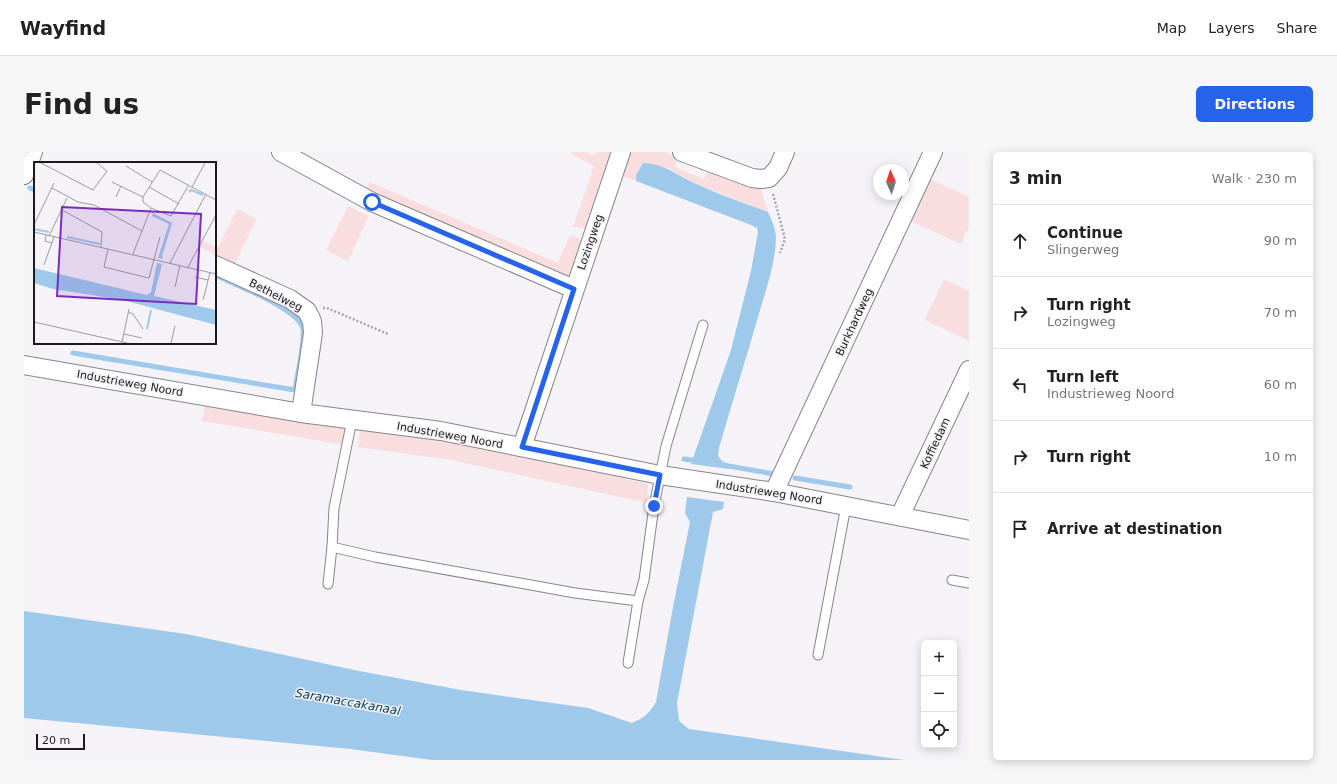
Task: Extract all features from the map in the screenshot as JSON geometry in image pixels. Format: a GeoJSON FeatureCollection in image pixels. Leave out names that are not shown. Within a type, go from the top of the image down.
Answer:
{"type":"FeatureCollection","features":[{"type":"Feature","properties":{"kind":"street"},"geometry":{"type":"LineString","coordinates":[[33,152],[24,176],[34,181]]}},
{"type":"Feature","properties":{"kind":"street"},"geometry":{"type":"LineString","coordinates":[[282,152],[372,202],[574,289]]}},
{"type":"Feature","properties":{"kind":"street","name":"Lozingweg"},"geometry":{"type":"LineString","coordinates":[[522,447],[621,152]]}},
{"type":"Feature","properties":{"kind":"street"},"geometry":{"type":"LineString","coordinates":[[682,152],[752,178],[761,179],[769,178],[778,168],[786,152]]}},
{"type":"Feature","properties":{"kind":"street","name":"Burkhardweg"},"geometry":{"type":"LineString","coordinates":[[774,492],[933,152]]}},
{"type":"Feature","properties":{"kind":"street","name":"Bethelweg"},"geometry":{"type":"LineString","coordinates":[[216,265],[290,299],[307,311],[312,321],[314,333],[301,413]]}},
{"type":"Feature","properties":{"kind":"street","name":"Industrieweg Noord"},"geometry":{"type":"LineString","coordinates":[[24,365],[301,413],[441,431],[660,475],[774,492],[969,530]]}},
{"type":"Feature","properties":{"kind":"street","name":"Koffiedam"},"geometry":{"type":"LineString","coordinates":[[900,516],[969,370]]}},
{"type":"Feature","properties":{"kind":"lane"},"geometry":{"type":"LineString","coordinates":[[628,663],[638,601],[644,580],[654,506],[666,446],[703,324]]}},
{"type":"Feature","properties":{"kind":"lane"},"geometry":{"type":"LineString","coordinates":[[328,584],[334,508],[352,420]]}},
{"type":"Feature","properties":{"kind":"lane"},"geometry":{"type":"LineString","coordinates":[[818,655],[846,506]]}},
{"type":"Feature","properties":{"kind":"lane"},"geometry":{"type":"LineString","coordinates":[[332,547],[560,590],[638,601]]}},
{"type":"Feature","properties":{"kind":"lane"},"geometry":{"type":"LineString","coordinates":[[952,580],[969,583]]}},
{"type":"Feature","properties":{"kind":"path"},"geometry":{"type":"LineString","coordinates":[[769,178],[785,239],[780,253]]}},
{"type":"Feature","properties":{"kind":"path"},"geometry":{"type":"LineString","coordinates":[[307,311],[327,308],[388,334]]}},
{"type":"Feature","properties":{"kind":"shaded area"},"geometry":{"type":"Polygon","coordinates":[[[570,152],[587,152],[592,155],[598,152],[615,152],[600,196],[585,228],[573,227],[594,166],[570,152]]]}},
{"type":"Feature","properties":{"kind":"shaded area"},"geometry":{"type":"Polygon","coordinates":[[[631,152],[665,152],[678,158],[675,167],[704,179],[709,169],[749,187],[760,186],[768,212],[694,183],[668,168],[636,175],[636,181],[622,176],[631,152]]]}},
{"type":"Feature","properties":{"kind":"shaded area"},"geometry":{"type":"Polygon","coordinates":[[[928,178],[969,197],[969,226],[961,244],[908,220],[928,178]]]}},
{"type":"Feature","properties":{"kind":"shaded area"},"geometry":{"type":"Polygon","coordinates":[[[370,182],[558,263],[569,237],[572,235],[581,241],[578,257],[572,272],[565,278],[373,195],[367,188],[370,182]]]}},
{"type":"Feature","properties":{"kind":"shaded area"},"geometry":{"type":"Polygon","coordinates":[[[348,206],[369,216],[348,261],[326,250],[348,206]]]}},
{"type":"Feature","properties":{"kind":"shaded area"},"geometry":{"type":"Polygon","coordinates":[[[237,209],[257,219],[232,269],[216,261],[216,251],[237,209]]]}},
{"type":"Feature","properties":{"kind":"shaded area"},"geometry":{"type":"Polygon","coordinates":[[[944,279],[969,291],[969,341],[925,320],[944,279]]]}},
{"type":"Feature","properties":{"kind":"shaded area"},"geometry":{"type":"Polygon","coordinates":[[[205,405],[346,428],[343,445],[202,421],[205,405]]]}},
{"type":"Feature","properties":{"kind":"shaded area"},"geometry":{"type":"Polygon","coordinates":[[[360,429],[447,440],[515,453],[648,484],[647,503],[451,460],[358,447],[360,429]]]}},
{"type":"Feature","properties":{"kind":"water"},"geometry":{"type":"Polygon","coordinates":[[[643,163],[664,167],[703,187],[768,212],[775,228],[776,239],[770,275],[719,448],[718,456],[722,461],[729,465],[729,469],[691,464],[731,350],[751,271],[758,232],[757,228],[636,181],[636,175],[643,163]]]}},
{"type":"Feature","properties":{"kind":"water","name":"Saramaccakanaal"},"geometry":{"type":"Polygon","coordinates":[[[687,497],[724,502],[723,509],[713,512],[677,703],[679,721],[689,729],[904,760],[432,760],[350,749],[24,718],[24,611],[186,634],[359,671],[461,690],[588,708],[632,723],[646,715],[656,702],[690,522],[685,513],[687,497]]]}},
{"type":"Feature","properties":{"kind":"waterway"},"geometry":{"type":"LineString","coordinates":[[30,188],[34,190]]}},
{"type":"Feature","properties":{"kind":"waterway"},"geometry":{"type":"LineString","coordinates":[[73,353],[295,390],[303,335],[303,329],[299,321],[291,313],[279,305],[216,275]]}},
{"type":"Feature","properties":{"kind":"waterway"},"geometry":{"type":"LineString","coordinates":[[684,459],[699,461]]}},
{"type":"Feature","properties":{"kind":"waterway"},"geometry":{"type":"LineString","coordinates":[[723,465],[774,474]]}},
{"type":"Feature","properties":{"kind":"waterway"},"geometry":{"type":"LineString","coordinates":[[795,478],[850,487]]}},
{"type":"Feature","properties":{"kind":"route"},"geometry":{"type":"LineString","coordinates":[[372,202],[574,289],[522,447],[660,475],[654,506]]}}]}
